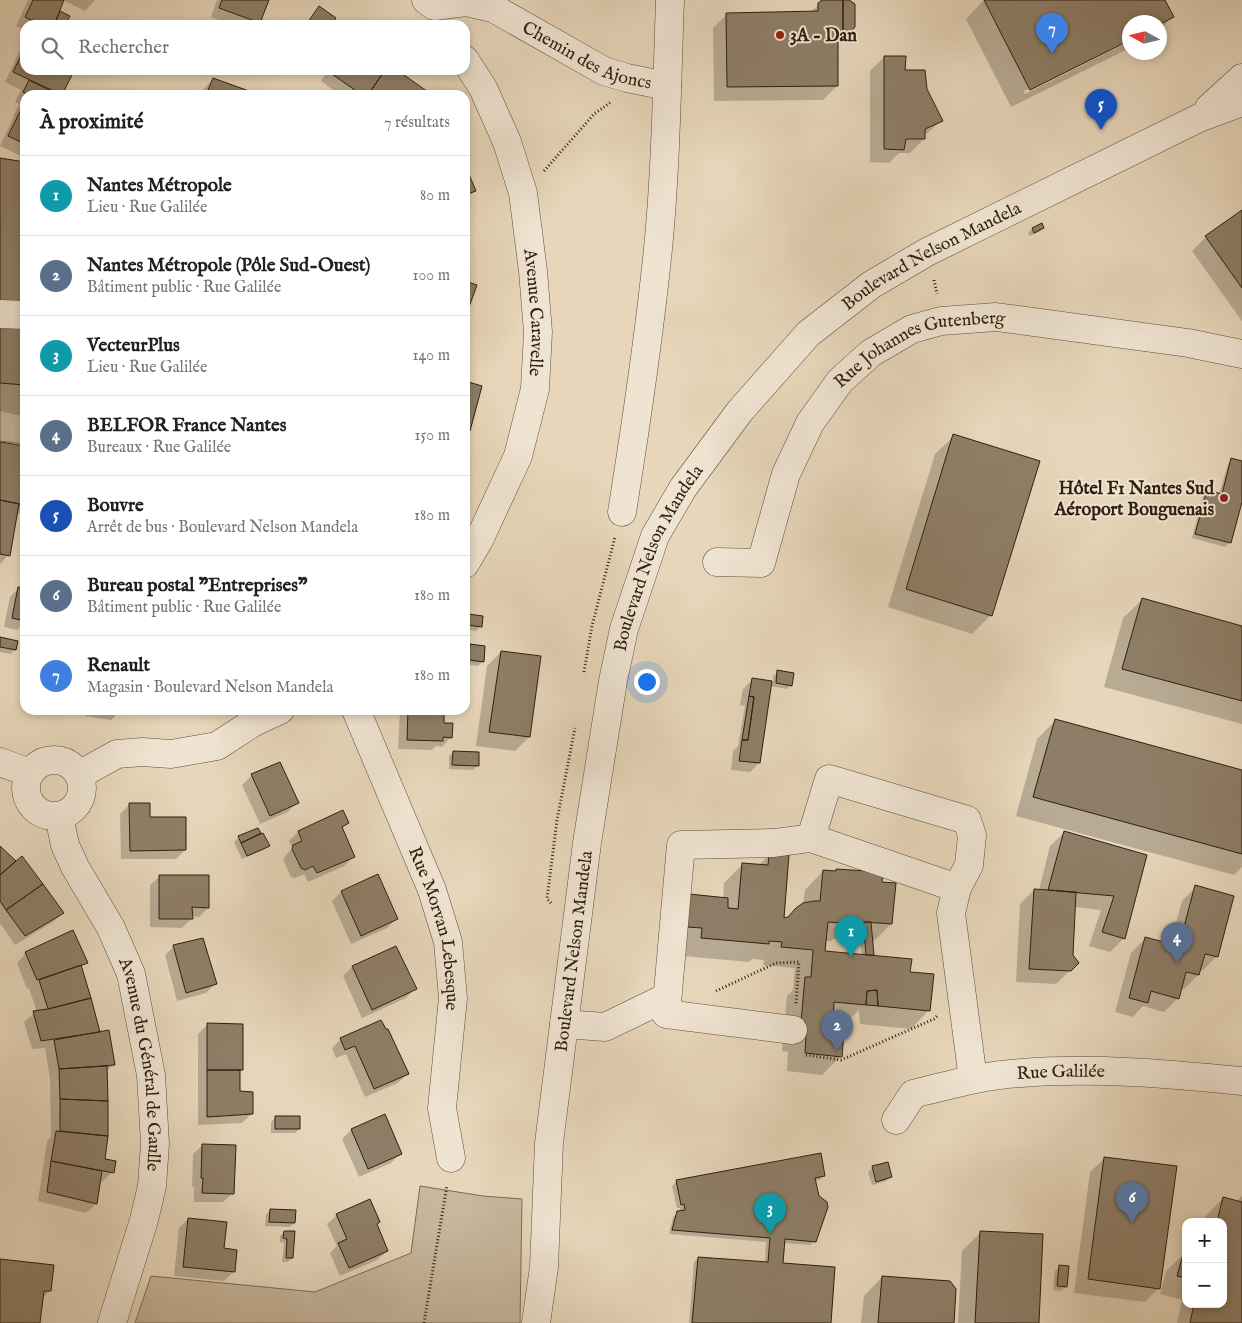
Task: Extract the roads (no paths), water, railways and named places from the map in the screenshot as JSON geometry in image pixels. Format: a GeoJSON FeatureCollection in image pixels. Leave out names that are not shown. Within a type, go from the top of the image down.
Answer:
{"type":"FeatureCollection","features":[{"type":"Feature","properties":{"kind":"street"},"geometry":{"type":"LineString","coordinates":[[622,512],[652,303],[664,172],[654,84],[670,0]]}},
{"type":"Feature","properties":{"kind":"street","name":"Chemin des Ajoncs"},"geometry":{"type":"LineString","coordinates":[[435,10],[466,2],[493,8],[604,70],[654,84]]}},
{"type":"Feature","properties":{"kind":"street","name":"Avenue Caravelle"},"geometry":{"type":"LineString","coordinates":[[470,68],[483,88],[507,142],[523,193],[533,271],[538,332],[535,389],[518,456],[470,555]]}},
{"type":"Feature","properties":{"kind":"street","name":"Boulevard Nelson Mandela"},"geometry":{"type":"LineString","coordinates":[[1199,118],[1242,78]]}},
{"type":"Feature","properties":{"kind":"street","name":"Boulevard Nelson Mandela"},"geometry":{"type":"LineString","coordinates":[[536,1323],[544,1267],[549,1143],[587,844],[613,681],[624,629],[655,536],[683,488],[740,411],[808,334],[871,284],[926,252],[1199,118],[1242,102]]}},
{"type":"Feature","properties":{"kind":"street"},"geometry":{"type":"LineString","coordinates":[[0,314],[20,315]]}},
{"type":"Feature","properties":{"kind":"street","name":"Rue Johannes Gutenberg"},"geometry":{"type":"LineString","coordinates":[[717,562],[760,563],[786,474],[810,423],[840,381],[871,353],[912,329],[941,322],[996,317],[1188,343],[1242,354]]}},
{"type":"Feature","properties":{"kind":"street"},"geometry":{"type":"LineString","coordinates":[[79,775],[117,754],[142,752],[171,754],[217,746],[254,722],[269,715]]}},
{"type":"Feature","properties":{"kind":"street","name":"Rue Morvan Lebesque"},"geometry":{"type":"LineString","coordinates":[[358,715],[432,890],[448,942],[453,998],[442,1108],[451,1158]]}},
{"type":"Feature","properties":{"kind":"street"},"geometry":{"type":"LineString","coordinates":[[45,761],[65,762],[73,767],[79,775],[82,792],[74,808],[67,813],[59,816],[50,816],[43,814],[30,804],[27,797],[26,781],[36,766],[45,761]]}},
{"type":"Feature","properties":{"kind":"street"},"geometry":{"type":"LineString","coordinates":[[0,762],[30,773]]}},
{"type":"Feature","properties":{"kind":"street"},"geometry":{"type":"LineString","coordinates":[[811,838],[829,778],[967,820],[972,835],[969,865],[957,888],[951,913],[973,1079]]}},
{"type":"Feature","properties":{"kind":"street","name":"Avenue du Général de Gaulle"},"geometry":{"type":"LineString","coordinates":[[59,816],[65,844],[75,867],[111,928],[130,974],[150,1075],[155,1144],[152,1186],[144,1220],[112,1323]]}},
{"type":"Feature","properties":{"kind":"street"},"geometry":{"type":"LineString","coordinates":[[793,1030],[666,1014],[681,845],[774,843],[811,838],[957,888]]}},
{"type":"Feature","properties":{"kind":"street"},"geometry":{"type":"LineString","coordinates":[[564,1024],[605,1027],[667,997]]}},
{"type":"Feature","properties":{"kind":"street","name":"Rue Galilée"},"geometry":{"type":"LineString","coordinates":[[896,1120],[913,1094],[973,1079],[1022,1073],[1103,1072],[1192,1076],[1242,1081]]}},
{"type":"Feature","properties":{"kind":"street","name":"Boulevard Nelson Mandela"},"geometry":{"type":"LineString","coordinates":[[544,1267],[555,1323]]}},
{"type":"Feature","properties":{"kind":"place","name":"3A - Dan"},"geometry":{"type":"Point","coordinates":[780,35]}},
{"type":"Feature","properties":{"kind":"place","name":"Renault"},"geometry":{"type":"Point","coordinates":[1052,54]}},
{"type":"Feature","properties":{"kind":"place","name":"Bouvre"},"geometry":{"type":"Point","coordinates":[1101,130]}},
{"type":"Feature","properties":{"kind":"place","name":"Hôtel F1 Nantes Sud Aéroport Bouguenais"},"geometry":{"type":"Point","coordinates":[1224,498]}},
{"type":"Feature","properties":{"kind":"place","name":"Nantes Métropole"},"geometry":{"type":"Point","coordinates":[851,957]}},
{"type":"Feature","properties":{"kind":"place","name":"BELFOR France Nantes"},"geometry":{"type":"Point","coordinates":[1177,963]}},
{"type":"Feature","properties":{"kind":"place","name":"Nantes Métropole (Pôle Sud-Ouest)"},"geometry":{"type":"Point","coordinates":[837,1051]}},
{"type":"Feature","properties":{"kind":"place","name":"Bureau postal \"Entreprises\""},"geometry":{"type":"Point","coordinates":[1132,1223]}},
{"type":"Feature","properties":{"kind":"place","name":"VecteurPlus"},"geometry":{"type":"Point","coordinates":[770,1234]}}]}
